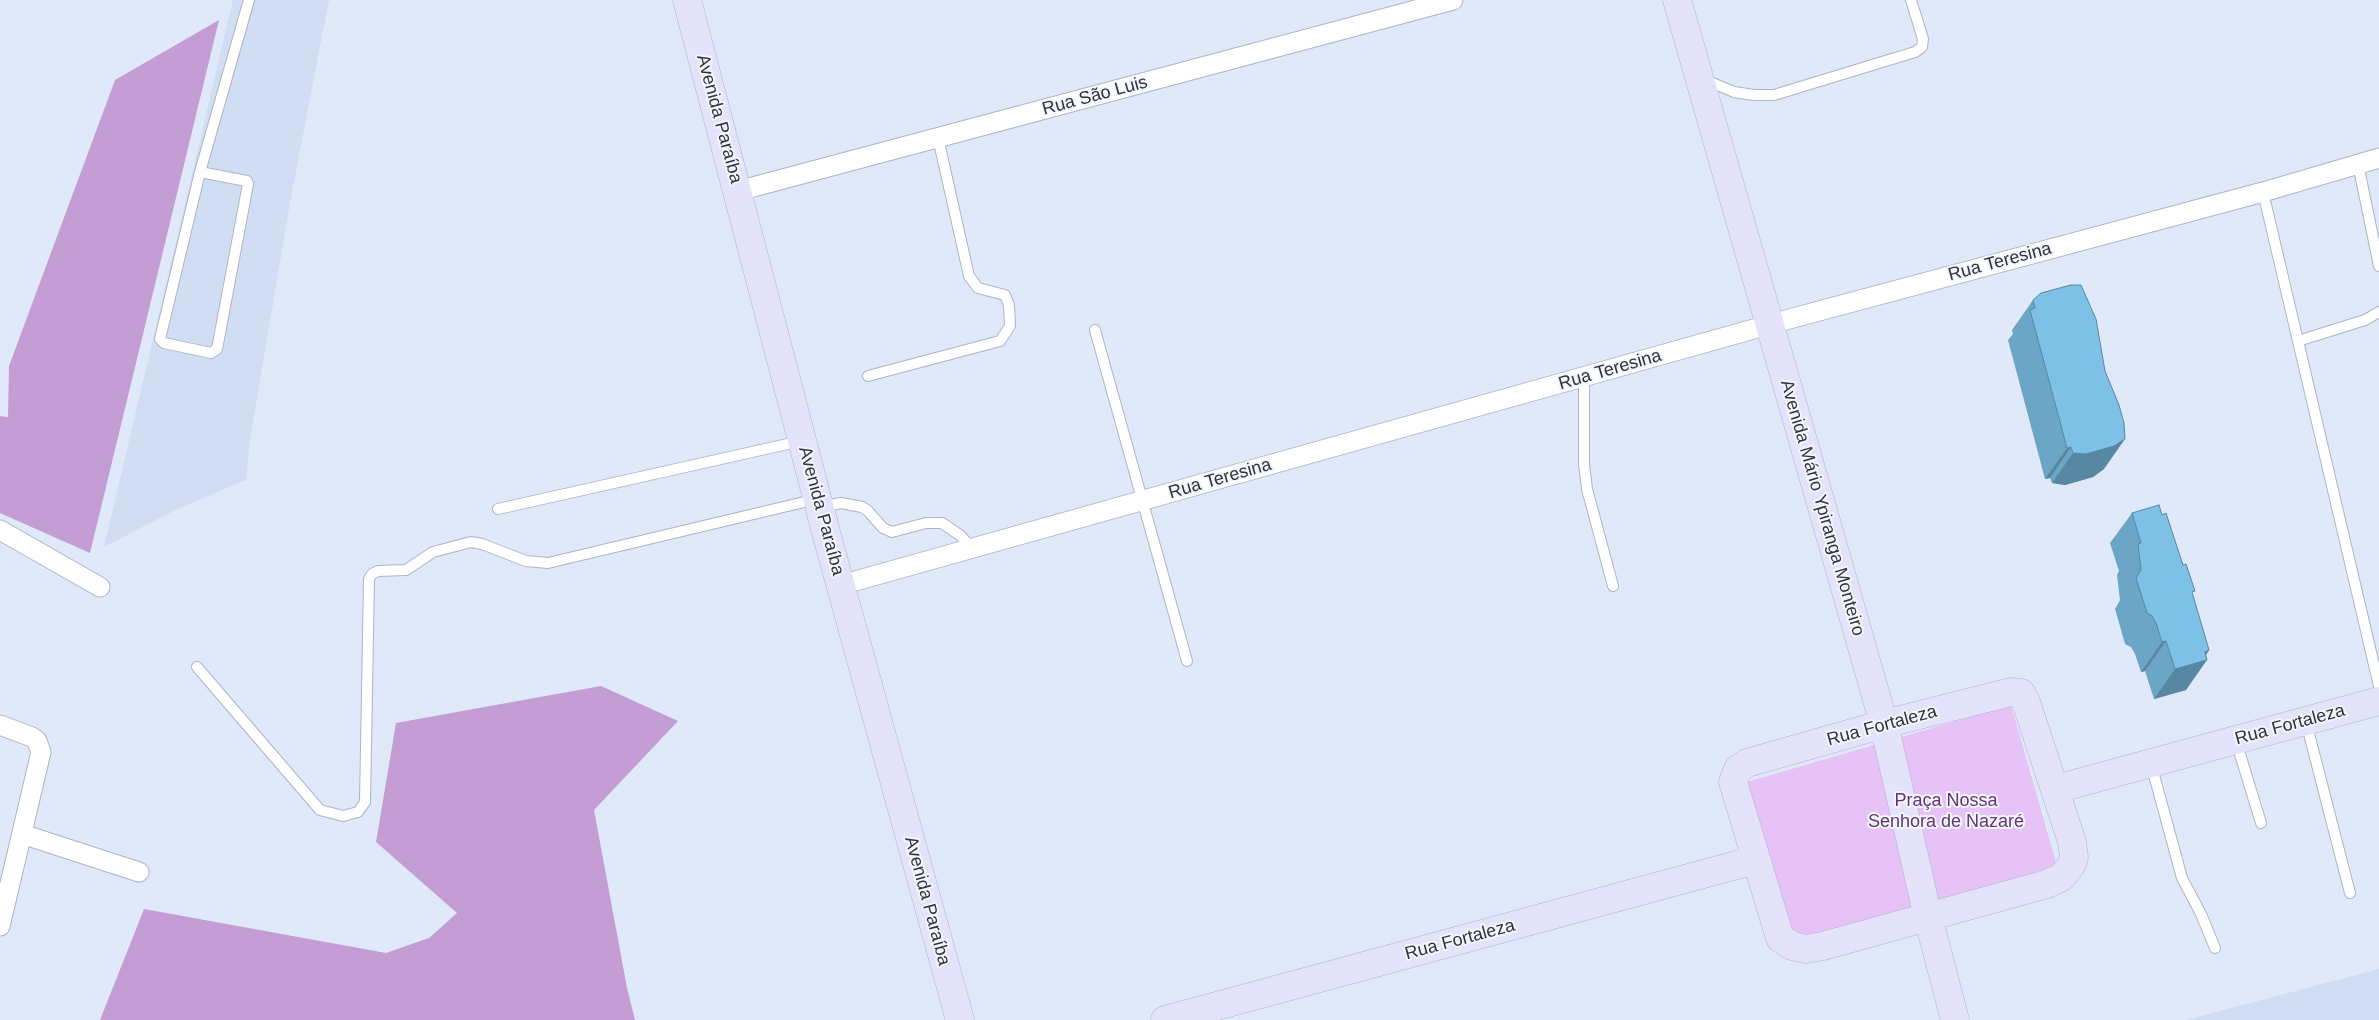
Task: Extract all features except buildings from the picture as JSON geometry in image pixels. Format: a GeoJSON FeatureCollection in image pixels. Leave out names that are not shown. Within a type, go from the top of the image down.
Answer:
{"type":"FeatureCollection","features":[{"type":"Feature","properties":{"kind":"main road","name":"Avenida Paraíba"},"geometry":{"type":"LineString","coordinates":[[687,0],[802,441],[960,1020]]}},
{"type":"Feature","properties":{"kind":"main road","name":"Avenida Mário Ypiranga Monteiro"},"geometry":{"type":"LineString","coordinates":[[1677,0],[1884,724],[1928,916],[1955,1020]]}},
{"type":"Feature","properties":{"kind":"main road","name":"Rua Fortaleza"},"geometry":{"type":"LineString","coordinates":[[2011,692],[2020,693],[2026,702],[2056,789],[2072,842],[2074,857],[2072,864],[2062,877],[2048,884],[1824,946],[1806,949],[1792,946],[1780,938],[1732,782],[1738,768],[1747,763],[1884,724],[2011,692]]}},
{"type":"Feature","properties":{"kind":"main road","name":"Rua Fortaleza"},"geometry":{"type":"LineString","coordinates":[[2056,789],[2379,701]]}},
{"type":"Feature","properties":{"kind":"main road","name":"Rua Fortaleza"},"geometry":{"type":"LineString","coordinates":[[1165,1020],[1755,860]]}},
{"type":"Feature","properties":{"kind":"street","name":"Rua São Luis"},"geometry":{"type":"LineString","coordinates":[[738,191],[1453,0]]}},
{"type":"Feature","properties":{"kind":"street","name":"Rua Teresina"},"geometry":{"type":"LineString","coordinates":[[841,585],[1770,325],[2263,192],[2379,158]]}},
{"type":"Feature","properties":{"kind":"street"},"geometry":{"type":"LineString","coordinates":[[0,530],[100,587]]}},
{"type":"Feature","properties":{"kind":"street"},"geometry":{"type":"LineString","coordinates":[[0,725],[32,737],[40,747],[40,758],[0,926]]}},
{"type":"Feature","properties":{"kind":"street"},"geometry":{"type":"LineString","coordinates":[[22,834],[139,872]]}},
{"type":"Feature","properties":{"kind":"lane"},"geometry":{"type":"LineString","coordinates":[[200,172],[247,181],[248,184],[216,349],[211,353],[164,343],[160,338],[200,172],[249,0]]}},
{"type":"Feature","properties":{"kind":"lane"},"geometry":{"type":"LineString","coordinates":[[1700,77],[1734,92],[1754,95],[1774,94],[1915,52],[1922,46],[1923,39],[1911,0]]}},
{"type":"Feature","properties":{"kind":"lane"},"geometry":{"type":"LineString","coordinates":[[868,376],[1000,341],[1010,326],[1009,306],[1005,295],[978,288],[969,276],[938,138]]}},
{"type":"Feature","properties":{"kind":"lane"},"geometry":{"type":"LineString","coordinates":[[2358,164],[2379,266]]}},
{"type":"Feature","properties":{"kind":"lane"},"geometry":{"type":"LineString","coordinates":[[2263,192],[2379,686]]}},
{"type":"Feature","properties":{"kind":"lane"},"geometry":{"type":"LineString","coordinates":[[2298,341],[2365,320],[2379,312]]}},
{"type":"Feature","properties":{"kind":"lane"},"geometry":{"type":"LineString","coordinates":[[1095,330],[1187,661]]}},
{"type":"Feature","properties":{"kind":"lane"},"geometry":{"type":"LineString","coordinates":[[1584,377],[1584,464],[1587,489],[1613,586]]}},
{"type":"Feature","properties":{"kind":"lane"},"geometry":{"type":"LineString","coordinates":[[498,509],[802,441]]}},
{"type":"Feature","properties":{"kind":"lane"},"geometry":{"type":"LineString","coordinates":[[198,667],[320,810],[344,816],[358,812],[365,802],[369,580],[372,574],[378,571],[406,570],[433,552],[471,542],[482,544],[526,561],[548,563],[819,503],[841,503],[862,507],[868,510],[883,528],[892,532],[926,523],[942,523],[961,536],[972,549]]}},
{"type":"Feature","properties":{"kind":"lane"},"geometry":{"type":"LineString","coordinates":[[2306,721],[2350,893]]}},
{"type":"Feature","properties":{"kind":"lane"},"geometry":{"type":"LineString","coordinates":[[2235,740],[2260,823]]}},
{"type":"Feature","properties":{"kind":"lane"},"geometry":{"type":"LineString","coordinates":[[2151,763],[2182,878],[2201,914],[2215,948]]}},
{"type":"Feature","properties":{"kind":"shaded area"},"geometry":{"type":"Polygon","coordinates":[[[233,0],[329,0],[291,197],[250,440],[246,480],[177,509],[104,547],[233,0]]]}},
{"type":"Feature","properties":{"kind":"shaded area"},"geometry":{"type":"Polygon","coordinates":[[[219,20],[90,553],[0,513],[0,416],[8,417],[9,366],[115,80],[219,20]]]}},
{"type":"Feature","properties":{"kind":"shaded area"},"geometry":{"type":"Polygon","coordinates":[[[601,686],[678,721],[594,810],[627,988],[635,1020],[100,1020],[144,909],[386,953],[429,938],[457,913],[376,842],[396,723],[601,686]]]}},
{"type":"Feature","properties":{"kind":"shaded area"},"geometry":{"type":"Polygon","coordinates":[[[2379,969],[2379,1020],[2186,1020],[2379,969]]]}},
{"type":"Feature","properties":{"kind":"green space","name":"Praça Nossa Senhora de Nazaré"},"geometry":{"type":"Polygon","coordinates":[[[2011,705],[2057,866],[1793,942],[1747,782],[2011,705]]]}}]}
